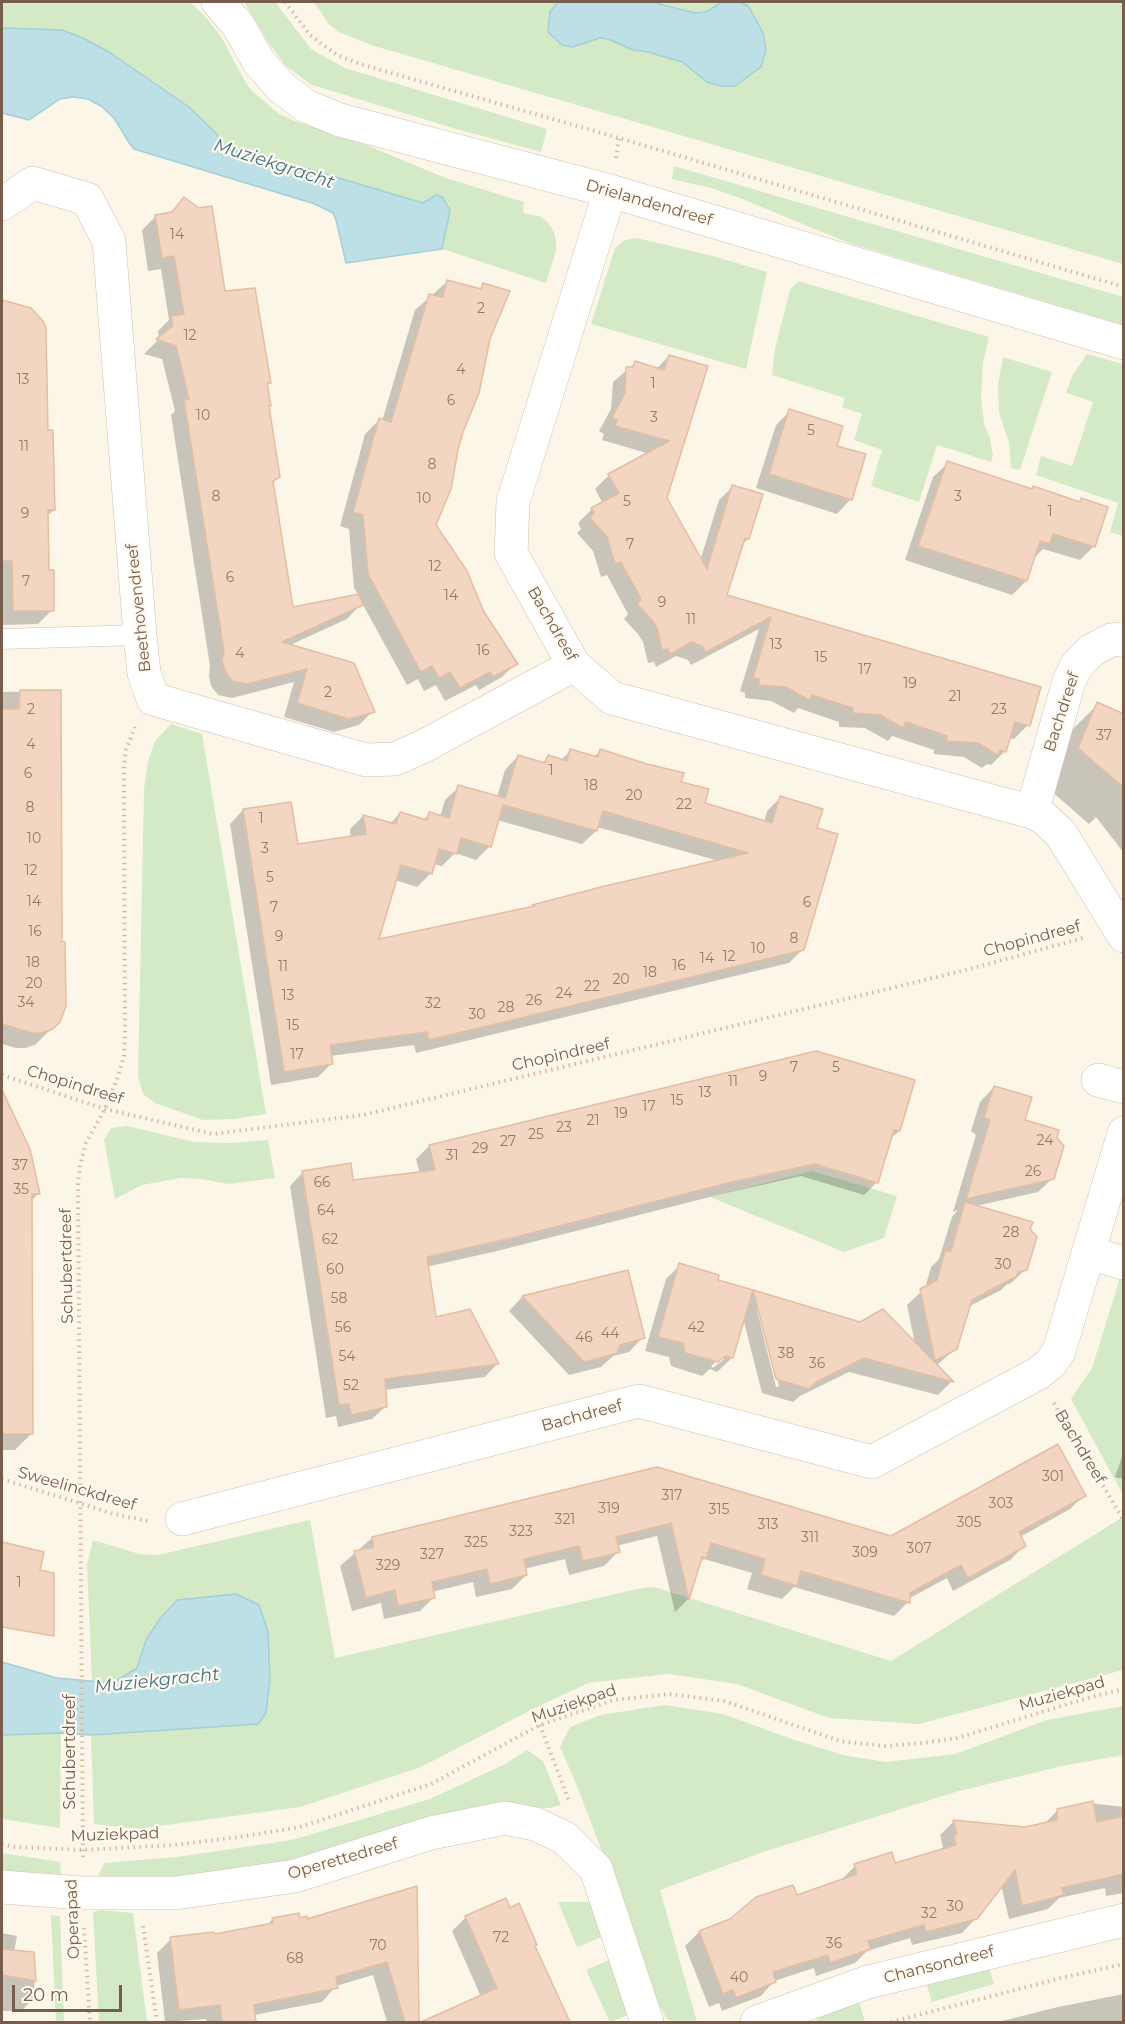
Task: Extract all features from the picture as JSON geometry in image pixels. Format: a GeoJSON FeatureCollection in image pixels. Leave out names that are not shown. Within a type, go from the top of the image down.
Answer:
{"type":"FeatureCollection","features":[{"type":"Feature","properties":{"kind":"street","name":"Drielandendreef"},"geometry":{"type":"LineString","coordinates":[[218,2],[238,25],[259,62],[281,87],[306,106],[340,120],[610,191],[1124,344]]}},
{"type":"Feature","properties":{"kind":"street","name":"Beethovendreef"},"geometry":{"type":"LineString","coordinates":[[2,204],[33,183],[87,199],[109,241],[140,635],[144,673],[153,699]]}},
{"type":"Feature","properties":{"kind":"street","name":"Bachdreef"},"geometry":{"type":"LineString","coordinates":[[610,191],[513,502],[511,553],[574,666],[612,698],[1032,812],[1061,834],[1121,932]]}},
{"type":"Feature","properties":{"kind":"street","name":"Bachdreef"},"geometry":{"type":"LineString","coordinates":[[1032,812],[1068,681],[1077,665],[1092,650],[1111,640],[1124,639]]}},
{"type":"Feature","properties":{"kind":"street"},"geometry":{"type":"LineString","coordinates":[[153,699],[366,760],[395,759],[424,746],[574,666]]}},
{"type":"Feature","properties":{"kind":"street","name":"Bachdreef"},"geometry":{"type":"LineString","coordinates":[[182,1519],[639,1401],[872,1462],[1037,1374],[1050,1364],[1059,1351],[1124,1133]]}},
{"type":"Feature","properties":{"kind":"street"},"geometry":{"type":"LineString","coordinates":[[1088,1253],[1124,1263]]}},
{"type":"Feature","properties":{"kind":"street","name":"Operettedreef"},"geometry":{"type":"LineString","coordinates":[[2,1887],[82,1893],[176,1893],[295,1876],[431,1833],[505,1818],[535,1824],[565,1838],[596,1869],[647,2022]]}},
{"type":"Feature","properties":{"kind":"street","name":"Chansondreef"},"geometry":{"type":"LineString","coordinates":[[757,2022],[868,1982],[1124,1920]]}},
{"type":"Feature","properties":{"kind":"lane"},"geometry":{"type":"LineString","coordinates":[[2,639],[140,635]]}},
{"type":"Feature","properties":{"kind":"path"},"geometry":{"type":"LineString","coordinates":[[285,2],[310,35],[337,55],[360,64],[631,141],[1124,287]]}},
{"type":"Feature","properties":{"kind":"path","name":"Schubertdreef"},"geometry":{"type":"LineString","coordinates":[[83,1850],[78,1184],[86,1143],[105,1109],[124,1056],[124,769],[126,750],[140,716],[153,699]]}},
{"type":"Feature","properties":{"kind":"path","name":"Chopindreef"},"geometry":{"type":"LineString","coordinates":[[2,1075],[105,1109],[213,1134],[363,1114],[1121,932]]}},
{"type":"Feature","properties":{"kind":"path","name":"Bachdreef"},"geometry":{"type":"LineString","coordinates":[[1037,1374],[1124,1521]]}},
{"type":"Feature","properties":{"kind":"path","name":"Sweelinckdreef"},"geometry":{"type":"LineString","coordinates":[[2,1479],[126,1517],[148,1521],[182,1519]]}},
{"type":"Feature","properties":{"kind":"path","name":"Muziekpad"},"geometry":{"type":"LineString","coordinates":[[2,1844],[15,1847],[83,1850],[174,1845],[300,1827],[431,1784],[540,1725],[614,1700],[669,1694],[724,1701],[840,1742],[885,1746],[957,1738],[1124,1689]]}},
{"type":"Feature","properties":{"kind":"path"},"geometry":{"type":"LineString","coordinates":[[540,1725],[570,1803]]}},
{"type":"Feature","properties":{"kind":"path","name":"Operapad"},"geometry":{"type":"LineString","coordinates":[[83,1850],[82,1893],[90,2022]]}},
{"type":"Feature","properties":{"kind":"path"},"geometry":{"type":"LineString","coordinates":[[139,1893],[157,2022]]}},
{"type":"Feature","properties":{"kind":"path"},"geometry":{"type":"LineString","coordinates":[[891,2022],[1124,1964]]}},
{"type":"Feature","properties":{"kind":"green space"},"geometry":{"type":"Polygon","coordinates":[[[2,2],[190,2],[205,16],[222,38],[252,91],[279,114],[364,144],[443,177],[524,202],[523,213],[542,217],[554,232],[556,251],[546,283],[442,249],[450,210],[436,195],[423,203],[257,152],[234,151],[221,142],[217,134],[189,107],[109,52],[83,38],[62,30],[2,28],[2,2]]]}},
{"type":"Feature","properties":{"kind":"green space"},"geometry":{"type":"Polygon","coordinates":[[[244,2],[275,2],[311,49],[345,68],[547,129],[541,152],[312,85],[286,66],[270,45],[244,2]]]}},
{"type":"Feature","properties":{"kind":"green space"},"geometry":{"type":"Polygon","coordinates":[[[314,2],[558,2],[550,12],[580,45],[600,38],[608,39],[633,50],[682,62],[707,82],[722,86],[735,85],[761,68],[765,50],[749,7],[741,2],[1123,2],[1123,264],[371,45],[339,32],[328,23],[314,2]]]}},
{"type":"Feature","properties":{"kind":"green space"},"geometry":{"type":"Polygon","coordinates":[[[654,2],[722,2],[706,12],[695,13],[654,2]]]}},
{"type":"Feature","properties":{"kind":"green space"},"geometry":{"type":"Polygon","coordinates":[[[674,166],[1123,297],[1123,325],[849,243],[737,197],[672,179],[674,166]]]}},
{"type":"Feature","properties":{"kind":"green space"},"geometry":{"type":"Polygon","coordinates":[[[637,238],[713,256],[767,272],[746,369],[591,324],[615,248],[625,240],[637,238]]]}},
{"type":"Feature","properties":{"kind":"green space"},"geometry":{"type":"Polygon","coordinates":[[[798,281],[989,337],[983,363],[981,397],[984,424],[990,438],[993,455],[991,462],[937,445],[919,502],[871,486],[882,450],[854,440],[862,414],[842,407],[845,398],[772,375],[775,349],[790,290],[798,281]]]}},
{"type":"Feature","properties":{"kind":"green space"},"geometry":{"type":"Polygon","coordinates":[[[1087,354],[1123,364],[1123,536],[1110,532],[1118,503],[1036,475],[1041,456],[1072,466],[1093,402],[1066,393],[1072,376],[1087,354]]]}},
{"type":"Feature","properties":{"kind":"green space"},"geometry":{"type":"Polygon","coordinates":[[[1003,357],[1052,372],[1020,470],[1011,468],[1009,442],[999,413],[998,385],[1003,357]]]}},
{"type":"Feature","properties":{"kind":"green space"},"geometry":{"type":"Polygon","coordinates":[[[171,724],[202,734],[266,1114],[235,1119],[203,1120],[155,1103],[143,1094],[138,1076],[144,789],[148,761],[155,741],[171,724]]]}},
{"type":"Feature","properties":{"kind":"green space"},"geometry":{"type":"Polygon","coordinates":[[[127,1126],[195,1142],[230,1143],[268,1140],[275,1178],[229,1184],[181,1178],[142,1185],[115,1199],[104,1140],[111,1128],[127,1126]]]}},
{"type":"Feature","properties":{"kind":"green space"},"geometry":{"type":"Polygon","coordinates":[[[812,1171],[897,1196],[884,1238],[844,1252],[710,1197],[812,1171]]]}},
{"type":"Feature","properties":{"kind":"green space"},"geometry":{"type":"Polygon","coordinates":[[[1120,1278],[1123,1279],[1123,1495],[1071,1399],[1092,1368],[1120,1278]]]}},
{"type":"Feature","properties":{"kind":"green space"},"geometry":{"type":"Polygon","coordinates":[[[1123,1517],[1123,1670],[919,1724],[829,1718],[737,1684],[668,1674],[588,1683],[421,1767],[300,1807],[137,1829],[94,1824],[91,1735],[258,1724],[236,1594],[177,1600],[159,1620],[146,1640],[137,1668],[113,1683],[92,1680],[87,1565],[93,1540],[139,1554],[158,1555],[310,1520],[335,1658],[654,1587],[891,1661],[1123,1517]]]}},
{"type":"Feature","properties":{"kind":"green space"},"geometry":{"type":"Polygon","coordinates":[[[665,1705],[723,1714],[843,1755],[886,1762],[955,1754],[1047,1720],[1123,1706],[1123,1755],[1062,1766],[959,1791],[763,1852],[660,1890],[697,2022],[676,2022],[667,2019],[657,2001],[577,1786],[560,1747],[570,1727],[600,1715],[665,1705]]]}},
{"type":"Feature","properties":{"kind":"green space"},"geometry":{"type":"Polygon","coordinates":[[[61,1733],[60,1828],[2,1819],[2,1735],[61,1733]]]}},
{"type":"Feature","properties":{"kind":"green space"},"geometry":{"type":"Polygon","coordinates":[[[527,1750],[543,1761],[561,1805],[536,1808],[291,1861],[176,1881],[97,1879],[104,1863],[177,1857],[292,1840],[430,1799],[505,1764],[527,1750]]]}},
{"type":"Feature","properties":{"kind":"green space"},"geometry":{"type":"Polygon","coordinates":[[[2,1853],[60,1862],[61,1880],[2,1871],[2,1853]]]}},
{"type":"Feature","properties":{"kind":"green space"},"geometry":{"type":"Polygon","coordinates":[[[558,1902],[590,1902],[605,1936],[577,1947],[558,1902]]]}},
{"type":"Feature","properties":{"kind":"green space"},"geometry":{"type":"Polygon","coordinates":[[[100,1910],[133,1913],[147,2022],[99,2022],[93,1912],[100,1910]]]}},
{"type":"Feature","properties":{"kind":"green space"},"geometry":{"type":"Polygon","coordinates":[[[51,1915],[60,1916],[64,2022],[56,2022],[51,1915]]]}},
{"type":"Feature","properties":{"kind":"green space"},"geometry":{"type":"Polygon","coordinates":[[[614,1958],[638,2011],[610,2022],[586,1970],[614,1958]]]}},
{"type":"Feature","properties":{"kind":"green space"},"geometry":{"type":"Polygon","coordinates":[[[987,1961],[994,1984],[932,2002],[925,1979],[987,1961]]]}},
{"type":"Feature","properties":{"kind":"green space"},"geometry":{"type":"Polygon","coordinates":[[[859,2001],[865,2022],[818,2022],[815,2014],[859,2001]]]}},
{"type":"Feature","properties":{"kind":"water"},"geometry":{"type":"Polygon","coordinates":[[[558,2],[654,2],[695,13],[706,12],[722,2],[741,2],[749,7],[763,33],[766,50],[761,67],[735,86],[722,86],[707,82],[682,62],[633,50],[608,39],[600,38],[572,47],[562,45],[548,32],[550,12],[558,2]]]}},
{"type":"Feature","properties":{"kind":"water","name":"Muziekgracht"},"geometry":{"type":"Polygon","coordinates":[[[2,28],[62,30],[83,38],[109,52],[189,107],[217,134],[221,143],[234,151],[257,152],[423,203],[436,195],[442,197],[450,210],[442,249],[346,263],[333,213],[315,204],[134,149],[114,118],[101,106],[88,99],[73,97],[60,99],[29,120],[2,113],[2,28]]]}},
{"type":"Feature","properties":{"kind":"water","name":"Muziekgracht"},"geometry":{"type":"Polygon","coordinates":[[[236,1594],[259,1605],[268,1632],[270,1678],[266,1713],[258,1724],[91,1735],[61,1733],[2,1735],[2,1662],[57,1678],[113,1683],[137,1668],[146,1640],[159,1620],[177,1600],[236,1594]]]}},
{"type":"Feature","properties":{"kind":"building"},"geometry":{"type":"Polygon","coordinates":[[[184,197],[199,208],[212,206],[225,291],[255,288],[271,383],[267,383],[271,406],[269,406],[280,477],[273,481],[293,607],[359,594],[363,605],[282,642],[354,663],[375,712],[349,719],[297,703],[307,669],[247,684],[232,681],[225,671],[222,661],[224,651],[184,400],[189,399],[176,346],[156,339],[173,326],[171,316],[184,314],[174,256],[162,258],[155,215],[172,212],[184,197]]]}},
{"type":"Feature","properties":{"kind":"building"},"geometry":{"type":"Polygon","coordinates":[[[447,280],[481,289],[483,283],[510,291],[490,339],[479,393],[463,432],[451,489],[436,525],[467,571],[484,612],[518,664],[493,677],[490,672],[460,688],[450,672],[439,678],[432,666],[421,672],[368,574],[363,515],[353,512],[379,418],[391,422],[429,294],[443,297],[447,280]]]}},
{"type":"Feature","properties":{"kind":"building"},"geometry":{"type":"Polygon","coordinates":[[[2,300],[31,308],[46,328],[48,430],[53,430],[55,510],[48,510],[49,570],[54,570],[54,611],[13,611],[12,561],[2,561],[2,300]]]}},
{"type":"Feature","properties":{"kind":"building"},"geometry":{"type":"Polygon","coordinates":[[[669,355],[708,366],[667,498],[707,569],[732,485],[763,494],[749,539],[745,538],[727,595],[1041,687],[1030,726],[1015,722],[1006,752],[1000,750],[997,755],[978,743],[947,741],[947,736],[906,722],[903,728],[880,715],[853,713],[853,708],[812,695],[809,700],[786,687],[759,685],[759,679],[753,678],[771,617],[706,652],[702,646],[691,642],[671,654],[668,649],[662,650],[657,628],[637,604],[641,599],[621,562],[615,564],[607,537],[590,518],[594,513],[591,508],[619,493],[608,474],[669,441],[615,426],[617,420],[612,417],[625,393],[626,367],[633,367],[635,361],[664,370],[669,355]]]}},
{"type":"Feature","properties":{"kind":"building"},"geometry":{"type":"Polygon","coordinates":[[[789,409],[843,426],[837,446],[866,454],[852,500],[769,474],[789,409]]]}},
{"type":"Feature","properties":{"kind":"building"},"geometry":{"type":"Polygon","coordinates":[[[947,461],[1032,489],[1033,486],[1080,502],[1081,498],[1108,507],[1095,547],[1053,534],[1050,544],[1040,541],[1027,581],[918,546],[947,461]]]}},
{"type":"Feature","properties":{"kind":"building"},"geometry":{"type":"Polygon","coordinates":[[[20,690],[61,690],[62,942],[65,942],[66,1006],[60,1022],[53,1029],[42,1033],[32,1033],[2,1024],[2,709],[19,709],[20,690]]]}},
{"type":"Feature","properties":{"kind":"building"},"geometry":{"type":"Polygon","coordinates":[[[1097,702],[1124,714],[1124,788],[1078,748],[1097,702]]]}},
{"type":"Feature","properties":{"kind":"building"},"geometry":{"type":"Polygon","coordinates":[[[570,749],[598,757],[600,749],[684,773],[681,782],[709,789],[705,803],[772,823],[780,796],[823,809],[817,828],[838,834],[804,950],[429,1040],[427,1032],[330,1045],[333,1064],[284,1072],[243,809],[291,802],[298,844],[366,834],[363,815],[396,824],[400,812],[427,820],[429,812],[449,818],[458,785],[505,798],[518,755],[545,763],[548,755],[567,761],[570,749]],[[503,805],[491,847],[461,838],[457,854],[439,849],[432,874],[401,865],[379,939],[535,906],[532,905],[748,853],[603,811],[597,831],[503,805]]]}},
{"type":"Feature","properties":{"kind":"building"},"geometry":{"type":"Polygon","coordinates":[[[816,1051],[915,1080],[900,1131],[894,1130],[878,1183],[815,1164],[732,1182],[512,1238],[427,1257],[436,1317],[470,1309],[499,1364],[385,1379],[387,1407],[351,1415],[349,1404],[339,1405],[302,1171],[351,1163],[353,1180],[435,1170],[429,1145],[816,1051]]]}},
{"type":"Feature","properties":{"kind":"building"},"geometry":{"type":"Polygon","coordinates":[[[994,1086],[1032,1097],[1025,1120],[1059,1130],[1057,1138],[1064,1146],[1054,1179],[966,1199],[990,1120],[984,1117],[994,1086]]]}},
{"type":"Feature","properties":{"kind":"building"},"geometry":{"type":"Polygon","coordinates":[[[2,1090],[30,1149],[40,1194],[32,1194],[33,1434],[2,1434],[2,1090]]]}},
{"type":"Feature","properties":{"kind":"building"},"geometry":{"type":"Polygon","coordinates":[[[965,1202],[1033,1222],[1030,1229],[1037,1237],[1027,1270],[1018,1272],[1017,1276],[972,1300],[957,1349],[935,1361],[920,1289],[937,1280],[945,1251],[951,1251],[965,1202]]]}},
{"type":"Feature","properties":{"kind":"building"},"geometry":{"type":"Polygon","coordinates":[[[679,1263],[719,1275],[718,1280],[753,1290],[733,1358],[725,1356],[718,1362],[685,1353],[683,1343],[658,1337],[679,1263]]]}},
{"type":"Feature","properties":{"kind":"building"},"geometry":{"type":"Polygon","coordinates":[[[628,1270],[645,1338],[620,1345],[617,1353],[584,1362],[522,1296],[628,1270]]]}},
{"type":"Feature","properties":{"kind":"building"},"geometry":{"type":"Polygon","coordinates":[[[753,1290],[860,1322],[883,1309],[954,1382],[864,1358],[816,1382],[809,1389],[776,1379],[753,1290]]]}},
{"type":"Feature","properties":{"kind":"building"},"geometry":{"type":"Polygon","coordinates":[[[1058,1444],[1086,1496],[1019,1532],[1026,1546],[968,1578],[961,1565],[910,1593],[910,1603],[801,1571],[797,1586],[761,1575],[765,1559],[711,1543],[706,1559],[702,1557],[689,1600],[671,1523],[616,1537],[620,1552],[601,1557],[583,1561],[579,1546],[524,1559],[527,1575],[507,1580],[490,1584],[487,1569],[432,1582],[435,1598],[398,1606],[395,1590],[366,1598],[354,1551],[374,1547],[372,1537],[657,1467],[891,1536],[1058,1444]]]}},
{"type":"Feature","properties":{"kind":"building"},"geometry":{"type":"Polygon","coordinates":[[[2,1542],[44,1552],[40,1570],[54,1573],[54,1636],[2,1627],[2,1542]]]}},
{"type":"Feature","properties":{"kind":"building"},"geometry":{"type":"Polygon","coordinates":[[[1093,1801],[1097,1822],[1124,1816],[1124,1874],[1062,1888],[1064,1895],[1022,1906],[1015,1870],[977,1919],[926,1932],[924,1925],[868,1941],[871,1949],[830,1963],[828,1955],[773,1972],[776,1982],[736,1998],[733,1990],[723,1994],[699,1931],[730,1919],[756,1897],[793,1885],[797,1895],[857,1874],[854,1864],[892,1852],[895,1863],[956,1845],[954,1835],[957,1834],[953,1820],[1025,1827],[1057,1820],[1057,1809],[1093,1801]]]}},
{"type":"Feature","properties":{"kind":"building"},"geometry":{"type":"Polygon","coordinates":[[[417,1886],[419,2022],[405,2022],[387,1962],[336,1977],[338,1988],[254,2005],[256,2022],[222,2022],[220,2005],[179,2010],[170,1937],[214,1932],[215,1934],[273,1923],[272,1918],[299,1913],[300,1918],[307,1916],[307,1919],[417,1886]]]}},
{"type":"Feature","properties":{"kind":"building"},"geometry":{"type":"Polygon","coordinates":[[[506,1898],[510,1908],[519,1903],[537,1945],[535,1946],[570,2022],[421,2022],[497,1988],[465,1916],[506,1898]]]}},
{"type":"Feature","properties":{"kind":"building"},"geometry":{"type":"Polygon","coordinates":[[[2,1949],[34,1952],[36,1981],[2,1975],[2,1949]]]}}]}
